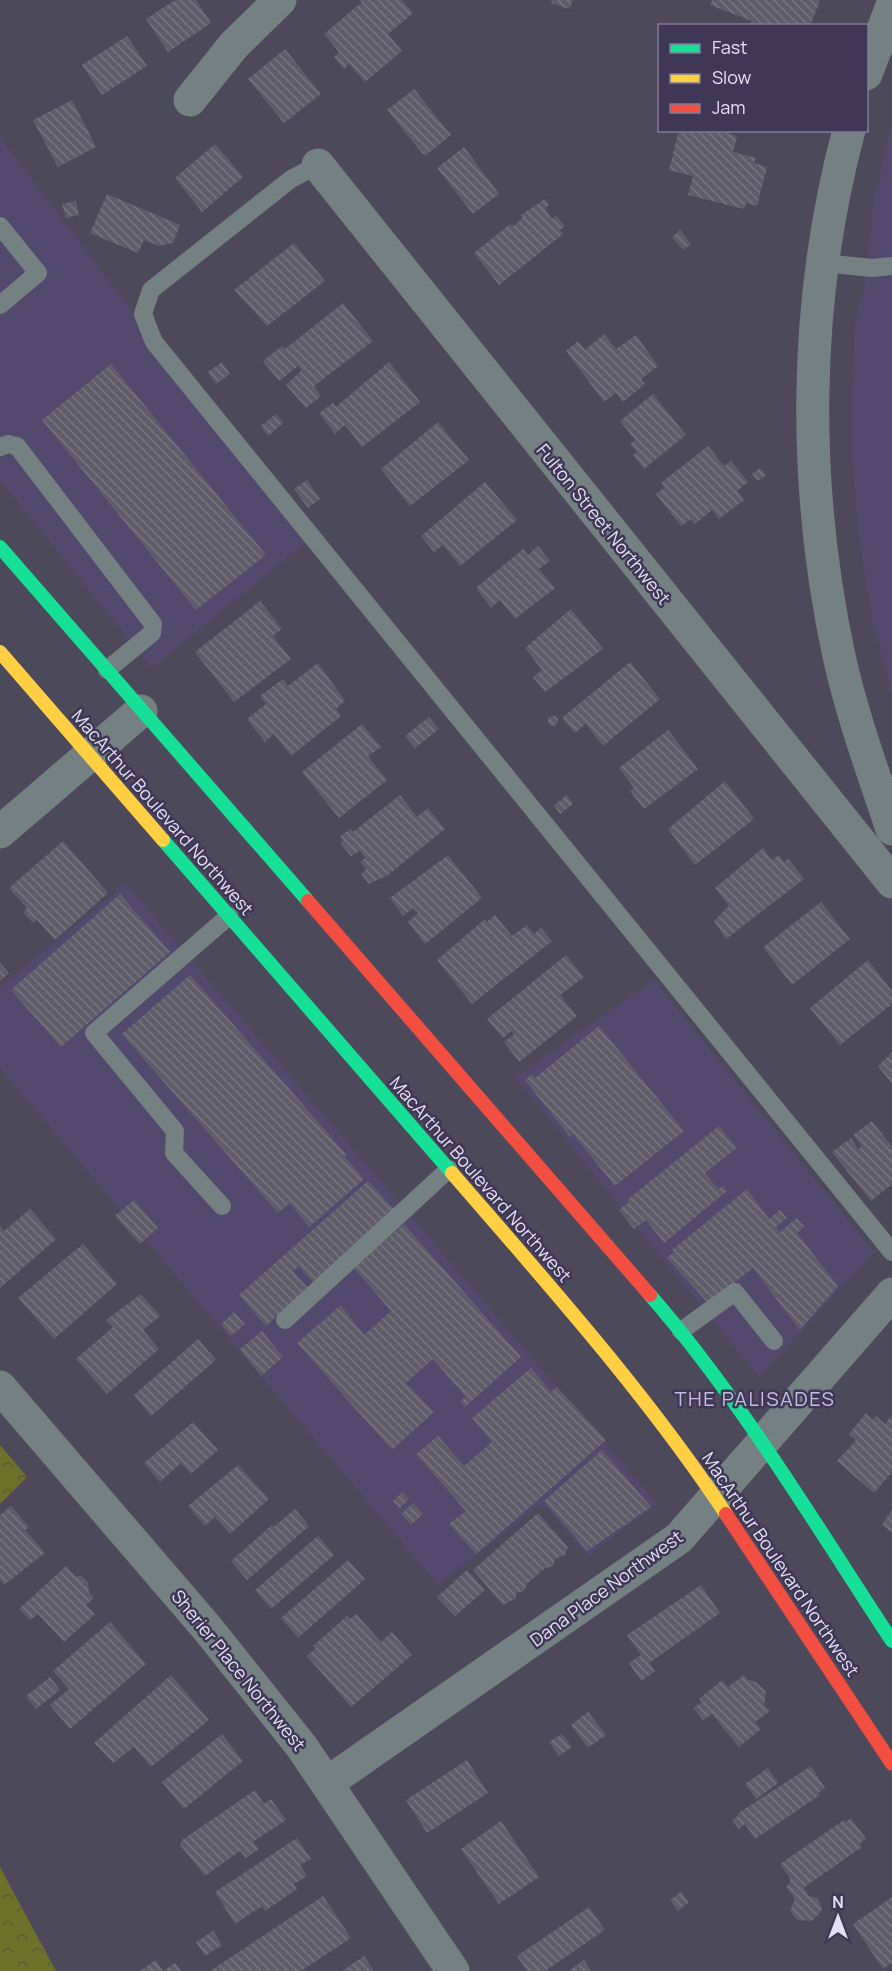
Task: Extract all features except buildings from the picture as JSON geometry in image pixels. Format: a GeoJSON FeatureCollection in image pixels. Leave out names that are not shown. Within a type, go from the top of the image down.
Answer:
{"type":"FeatureCollection","features":[{"type":"Feature","properties":{"kind":"main road"},"geometry":{"type":"LineString","coordinates":[[0,547],[681,1331],[732,1399],[892,1641]]}},
{"type":"Feature","properties":{"kind":"main road","name":"MacArthur Boulevard Northwest"},"geometry":{"type":"LineString","coordinates":[[0,652],[91,754],[449,1169],[633,1386],[688,1457],[892,1764]]}},
{"type":"Feature","properties":{"kind":"street"},"geometry":{"type":"LineString","coordinates":[[190,100],[234,45],[280,0]]}},
{"type":"Feature","properties":{"kind":"street"},"geometry":{"type":"LineString","coordinates":[[868,71],[892,6]]}},
{"type":"Feature","properties":{"kind":"street"},"geometry":{"type":"LineString","coordinates":[[849,132],[833,200],[823,263],[813,402],[814,469],[820,545],[844,676],[892,829]]}},
{"type":"Feature","properties":{"kind":"street","name":"Fulton Street Northwest"},"geometry":{"type":"LineString","coordinates":[[318,165],[892,882]]}},
{"type":"Feature","properties":{"kind":"street"},"geometry":{"type":"LineString","coordinates":[[0,832],[141,711]]}},
{"type":"Feature","properties":{"kind":"street","name":"Dana Place Northwest"},"geometry":{"type":"LineString","coordinates":[[327,1784],[679,1538],[715,1500],[892,1294]]}},
{"type":"Feature","properties":{"kind":"street","name":"Sherier Place Northwest"},"geometry":{"type":"LineString","coordinates":[[0,1387],[221,1645],[302,1747],[453,1971]]}},
{"type":"Feature","properties":{"kind":"lane"},"geometry":{"type":"LineString","coordinates":[[318,165],[291,179],[151,290],[143,314],[154,342],[892,1252]]}},
{"type":"Feature","properties":{"kind":"lane"},"geometry":{"type":"LineString","coordinates":[[0,226],[38,273],[0,305]]}},
{"type":"Feature","properties":{"kind":"lane"},"geometry":{"type":"LineString","coordinates":[[823,263],[872,268],[892,266]]}},
{"type":"Feature","properties":{"kind":"lane"},"geometry":{"type":"LineString","coordinates":[[0,447],[8,444],[17,446],[153,624],[152,633],[107,670]]}},
{"type":"Feature","properties":{"kind":"lane"},"geometry":{"type":"LineString","coordinates":[[222,1206],[174,1153],[175,1131],[94,1033],[229,916]]}},
{"type":"Feature","properties":{"kind":"lane"},"geometry":{"type":"LineString","coordinates":[[285,1320],[449,1169]]}},
{"type":"Feature","properties":{"kind":"lane"},"geometry":{"type":"LineString","coordinates":[[681,1331],[735,1292],[774,1341]]}},
{"type":"Feature","properties":{"kind":"shaded area"},"geometry":{"type":"Polygon","coordinates":[[[892,125],[892,694],[872,619],[860,543],[852,463],[852,391],[855,325],[864,287],[874,199],[892,125]]]}},
{"type":"Feature","properties":{"kind":"shaded area"},"geometry":{"type":"Polygon","coordinates":[[[0,137],[306,542],[152,668],[0,480],[0,137]]]}},
{"type":"Feature","properties":{"kind":"shaded area"},"geometry":{"type":"Polygon","coordinates":[[[126,884],[657,1504],[588,1556],[542,1504],[438,1585],[0,1068],[0,987],[126,884]]]}},
{"type":"Feature","properties":{"kind":"shaded area"},"geometry":{"type":"Polygon","coordinates":[[[654,980],[874,1252],[759,1377],[515,1077],[654,980]]]}},
{"type":"Feature","properties":{"kind":"green space"},"geometry":{"type":"Polygon","coordinates":[[[0,1445],[27,1477],[0,1504],[0,1445]]]}},
{"type":"Feature","properties":{"kind":"green space"},"geometry":{"type":"Polygon","coordinates":[[[0,1867],[2,1871],[56,1971],[0,1971],[0,1867]]]}},
{"type":"Feature","properties":{"kind":"traffic: fast"},"geometry":{"type":"LineString","coordinates":[[0,547],[308,901]]}},
{"type":"Feature","properties":{"kind":"traffic: fast"},"geometry":{"type":"LineString","coordinates":[[163,840],[452,1173]]}},
{"type":"Feature","properties":{"kind":"traffic: fast"},"geometry":{"type":"LineString","coordinates":[[650,1295],[716,1377],[747,1420],[892,1641]]}},
{"type":"Feature","properties":{"kind":"traffic: slow"},"geometry":{"type":"LineString","coordinates":[[0,652],[163,840]]}},
{"type":"Feature","properties":{"kind":"traffic: slow"},"geometry":{"type":"LineString","coordinates":[[452,1173],[629,1381],[726,1514]]}},
{"type":"Feature","properties":{"kind":"traffic: jam"},"geometry":{"type":"LineString","coordinates":[[308,901],[650,1295]]}},
{"type":"Feature","properties":{"kind":"traffic: jam"},"geometry":{"type":"LineString","coordinates":[[726,1514],[892,1764]]}},
{"type":"Feature","properties":{"kind":"district","name":"THE PALISADES"},"geometry":{"type":"Point","coordinates":[755,1398]}}]}
